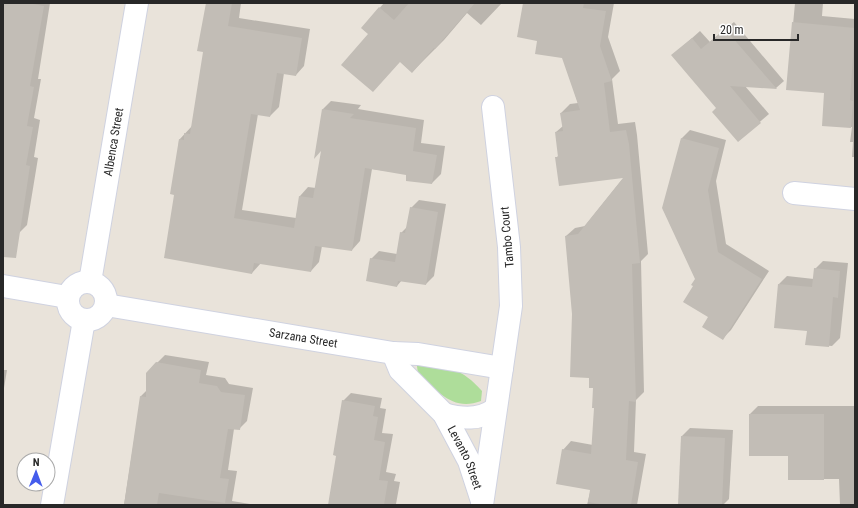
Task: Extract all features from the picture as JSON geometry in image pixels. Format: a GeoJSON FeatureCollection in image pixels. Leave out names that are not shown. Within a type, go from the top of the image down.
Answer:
{"type":"FeatureCollection","features":[{"type":"Feature","properties":{"kind":"street","name":"Albenca Street"},"geometry":{"type":"LineString","coordinates":[[90,282],[137,3]]}},
{"type":"Feature","properties":{"kind":"street","name":"Tambo Court"},"geometry":{"type":"LineString","coordinates":[[493,107],[509,247],[511,282],[511,306],[502,368]]}},
{"type":"Feature","properties":{"kind":"street"},"geometry":{"type":"LineString","coordinates":[[794,193],[855,199]]}},
{"type":"Feature","properties":{"kind":"street"},"geometry":{"type":"LineString","coordinates":[[85,281],[100,286],[103,290],[106,304],[100,315],[90,320],[84,320],[71,312],[67,297],[69,292],[76,285],[85,281]]}},
{"type":"Feature","properties":{"kind":"street"},"geometry":{"type":"LineString","coordinates":[[3,286],[67,297]]}},
{"type":"Feature","properties":{"kind":"street","name":"Sarzana Street"},"geometry":{"type":"LineString","coordinates":[[106,304],[393,353],[418,354],[502,368]]}},
{"type":"Feature","properties":{"kind":"street"},"geometry":{"type":"LineString","coordinates":[[52,505],[84,320]]}},
{"type":"Feature","properties":{"kind":"street","name":"Levanto Street"},"geometry":{"type":"LineString","coordinates":[[393,353],[400,370],[444,414],[468,461],[482,504]]}},
{"type":"Feature","properties":{"kind":"street","name":"Levanto Street"},"geometry":{"type":"LineString","coordinates":[[482,504],[502,368]]}},
{"type":"Feature","properties":{"kind":"street","name":"Levanto Street"},"geometry":{"type":"LineString","coordinates":[[444,414],[458,418],[477,417],[495,409]]}},
{"type":"Feature","properties":{"kind":"green space"},"geometry":{"type":"Polygon","coordinates":[[[421,363],[447,368],[461,373],[475,383],[482,391],[481,401],[471,404],[462,404],[446,398],[418,374],[417,366],[421,363]]]}},
{"type":"Feature","properties":{"kind":"building"},"geometry":{"type":"Polygon","coordinates":[[[3,3],[28,3],[44,6],[30,86],[34,87],[27,126],[33,127],[26,165],[30,166],[16,258],[3,257],[3,3]]]}},
{"type":"Feature","properties":{"kind":"building"},"geometry":{"type":"Polygon","coordinates":[[[206,3],[232,3],[228,26],[302,38],[296,76],[277,73],[270,117],[251,114],[234,218],[294,228],[299,196],[313,198],[321,151],[314,159],[322,109],[354,114],[350,118],[416,128],[413,151],[437,155],[432,184],[406,181],[406,175],[365,168],[352,251],[315,246],[311,272],[254,263],[252,274],[164,258],[174,195],[170,194],[179,139],[184,140],[184,133],[190,134],[203,52],[197,51],[206,3]]]}},
{"type":"Feature","properties":{"kind":"building"},"geometry":{"type":"Polygon","coordinates":[[[409,3],[475,3],[412,73],[400,62],[373,92],[341,65],[368,34],[361,28],[379,7],[394,20],[409,3]]]}},
{"type":"Feature","properties":{"kind":"building"},"geometry":{"type":"Polygon","coordinates":[[[523,3],[584,3],[583,8],[606,11],[600,46],[612,81],[604,83],[610,132],[626,130],[629,144],[640,263],[632,264],[636,402],[629,401],[626,460],[638,462],[631,505],[605,505],[588,502],[590,490],[556,484],[562,449],[591,454],[594,408],[592,408],[593,388],[589,388],[589,378],[570,377],[572,314],[565,236],[578,234],[623,178],[559,186],[555,157],[558,157],[555,132],[563,131],[560,113],[580,110],[562,58],[535,54],[537,41],[517,37],[523,3]]]}},
{"type":"Feature","properties":{"kind":"building"},"geometry":{"type":"Polygon","coordinates":[[[792,22],[855,28],[850,100],[853,101],[851,128],[822,126],[824,93],[786,90],[792,22]]]}},
{"type":"Feature","properties":{"kind":"building"},"geometry":{"type":"Polygon","coordinates":[[[725,29],[777,89],[730,86],[761,123],[738,142],[712,112],[716,108],[671,55],[692,38],[701,49],[725,29]]]}},
{"type":"Feature","properties":{"kind":"building"},"geometry":{"type":"Polygon","coordinates":[[[681,138],[719,148],[708,190],[718,252],[762,279],[723,340],[702,327],[708,317],[683,302],[693,286],[691,285],[695,279],[662,208],[681,138]]]}},
{"type":"Feature","properties":{"kind":"building"},"geometry":{"type":"Polygon","coordinates":[[[410,207],[438,212],[426,285],[398,281],[397,287],[366,281],[370,258],[395,262],[400,232],[405,233],[410,207]]]}},
{"type":"Feature","properties":{"kind":"building"},"geometry":{"type":"Polygon","coordinates":[[[814,268],[840,271],[838,298],[833,297],[829,347],[805,345],[807,331],[774,328],[778,284],[812,287],[814,268]]]}},
{"type":"Feature","properties":{"kind":"building"},"geometry":{"type":"Polygon","coordinates":[[[156,362],[201,370],[199,383],[217,386],[221,392],[245,395],[240,430],[228,429],[220,478],[229,479],[225,503],[159,493],[157,505],[124,505],[140,396],[146,397],[146,373],[156,362]]]}},
{"type":"Feature","properties":{"kind":"building"},"geometry":{"type":"Polygon","coordinates":[[[342,400],[375,406],[373,416],[378,417],[374,440],[385,442],[379,480],[388,481],[384,505],[328,505],[336,456],[333,455],[342,400]]]}},
{"type":"Feature","properties":{"kind":"building"},"geometry":{"type":"Polygon","coordinates":[[[749,414],[824,414],[824,480],[788,480],[788,456],[749,456],[749,414]]]}},
{"type":"Feature","properties":{"kind":"building"},"geometry":{"type":"Polygon","coordinates":[[[681,436],[725,438],[722,505],[678,505],[681,436]]]}}]}
